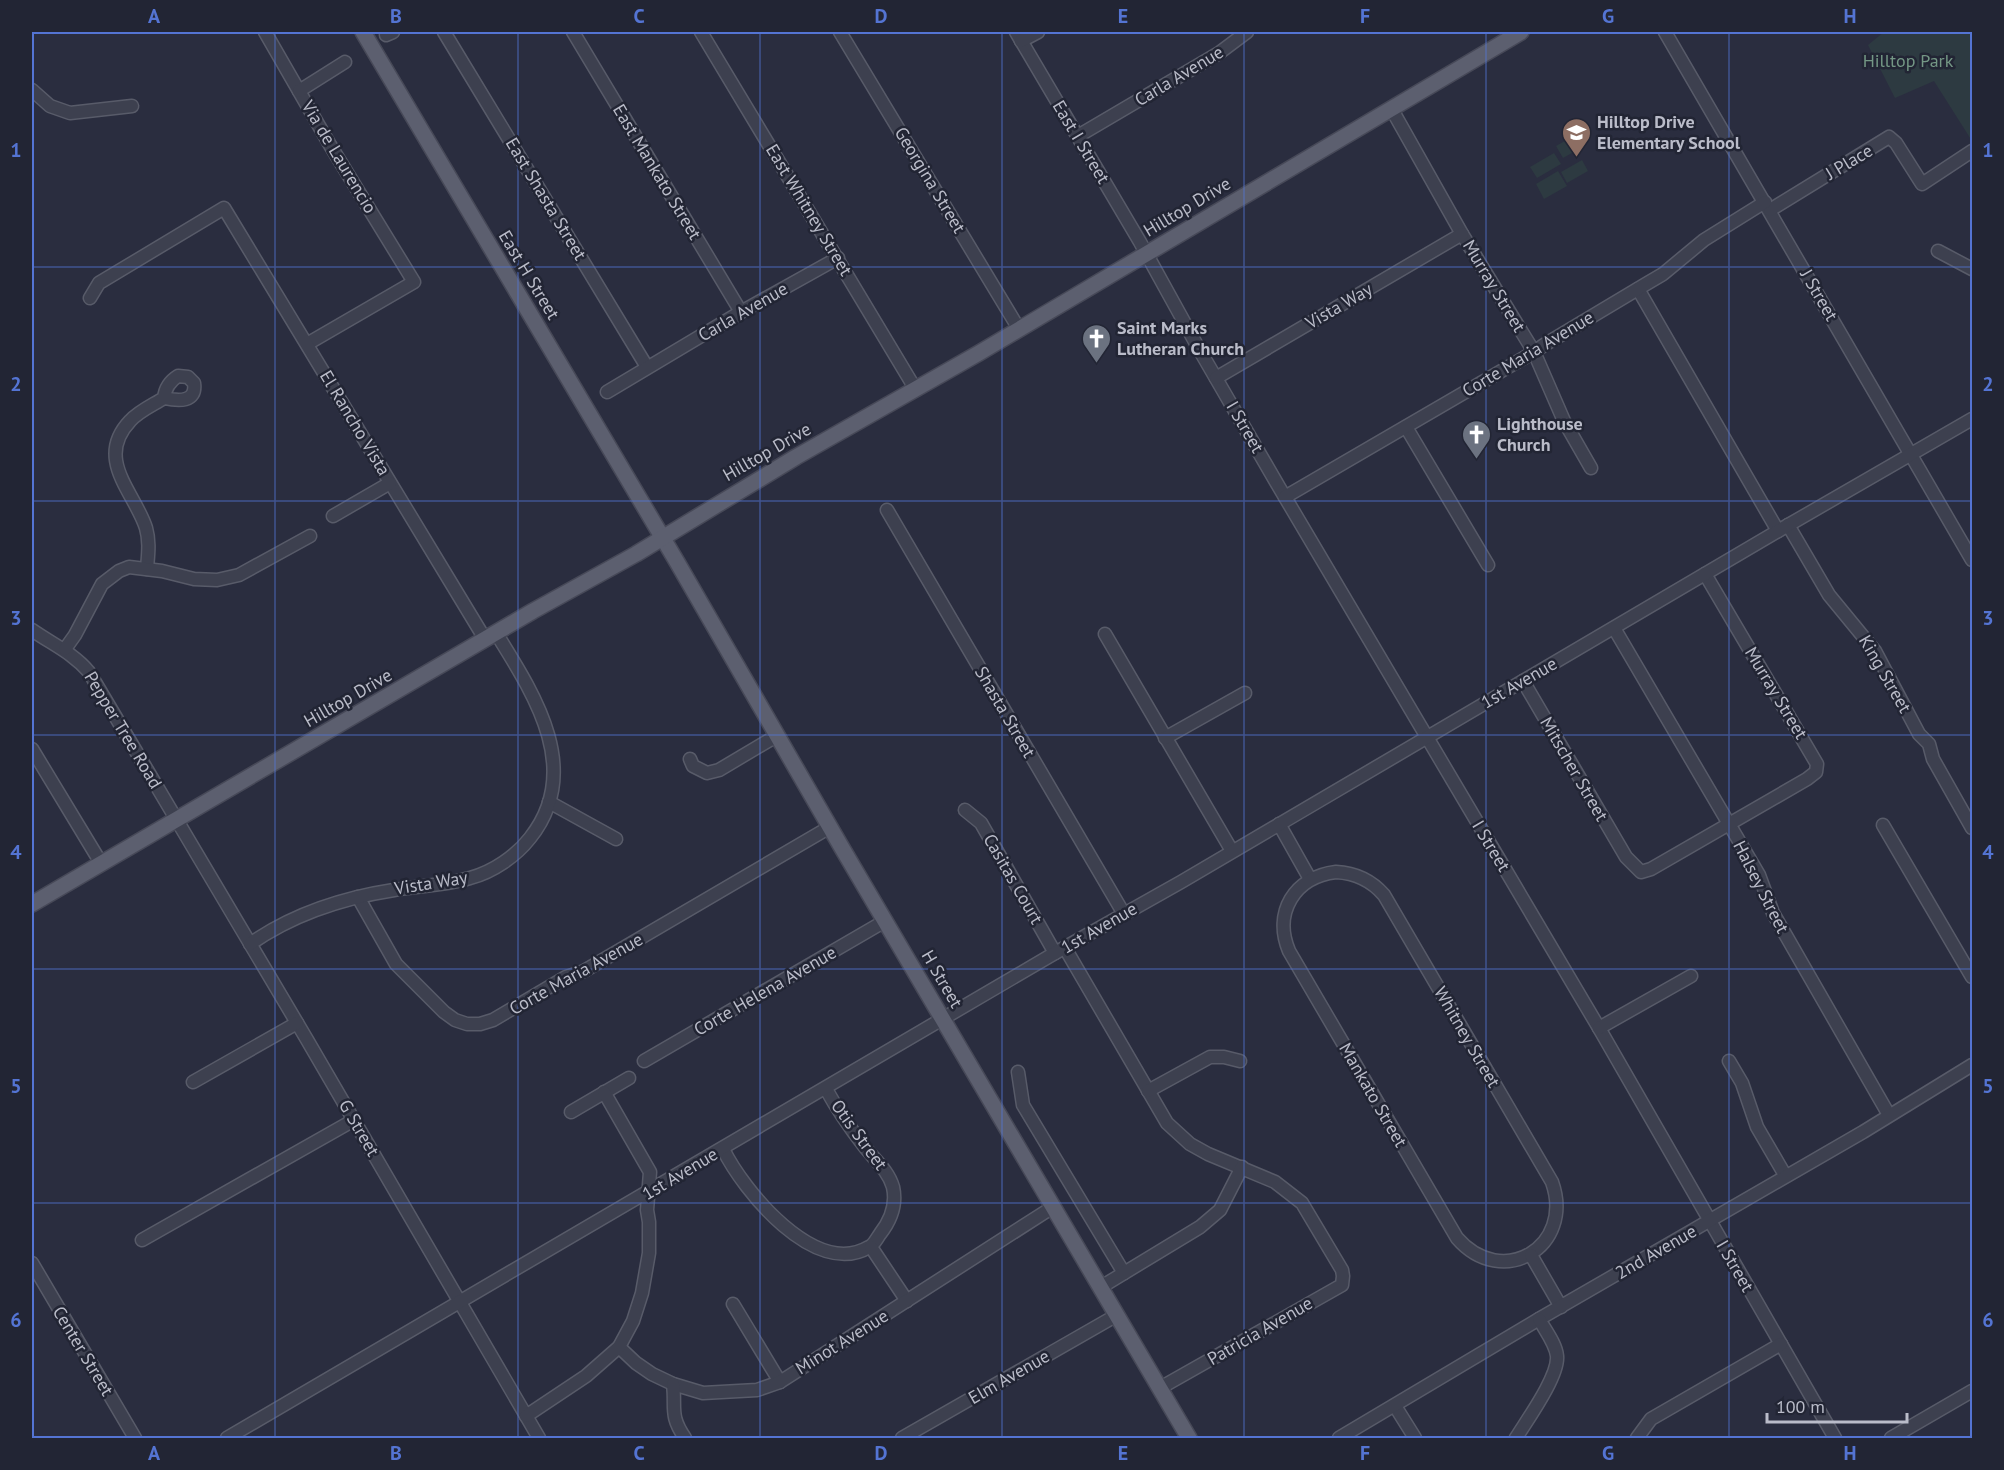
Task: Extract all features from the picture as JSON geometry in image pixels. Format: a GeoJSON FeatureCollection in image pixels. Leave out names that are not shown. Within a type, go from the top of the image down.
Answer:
{"type":"FeatureCollection","features":[{"type":"Feature","properties":{"kind":"main road","name":"East H Street"},"geometry":{"type":"LineString","coordinates":[[363,32],[662,537]]}},
{"type":"Feature","properties":{"kind":"main road","name":"Hilltop Drive"},"geometry":{"type":"LineString","coordinates":[[32,904],[796,457],[916,390],[1521,32]]}},
{"type":"Feature","properties":{"kind":"main road","name":"H Street"},"geometry":{"type":"LineString","coordinates":[[662,537],[1189,1438]]}},
{"type":"Feature","properties":{"kind":"street","name":"Via de Laurencio"},"geometry":{"type":"LineString","coordinates":[[265,32],[330,145],[414,282],[307,344]]}},
{"type":"Feature","properties":{"kind":"street","name":"East Shasta Street"},"geometry":{"type":"LineString","coordinates":[[444,32],[647,367]]}},
{"type":"Feature","properties":{"kind":"street","name":"East Mankato Street"},"geometry":{"type":"LineString","coordinates":[[573,32],[741,312]]}},
{"type":"Feature","properties":{"kind":"street","name":"East Whitney Street"},"geometry":{"type":"LineString","coordinates":[[701,32],[916,390]]}},
{"type":"Feature","properties":{"kind":"street","name":"Georgina Street"},"geometry":{"type":"LineString","coordinates":[[840,32],[1019,329]]}},
{"type":"Feature","properties":{"kind":"street"},"geometry":{"type":"LineString","coordinates":[[1018,36],[1038,32]]}},
{"type":"Feature","properties":{"kind":"street","name":"Carla Avenue"},"geometry":{"type":"LineString","coordinates":[[1078,136],[1219,53],[1247,32]]}},
{"type":"Feature","properties":{"kind":"street","name":"J Street"},"geometry":{"type":"LineString","coordinates":[[1665,32],[1972,560]]}},
{"type":"Feature","properties":{"kind":"street","name":"East I Street"},"geometry":{"type":"LineString","coordinates":[[1018,36],[1146,254]]}},
{"type":"Feature","properties":{"kind":"street"},"geometry":{"type":"LineString","coordinates":[[299,91],[345,62]]}},
{"type":"Feature","properties":{"kind":"street"},"geometry":{"type":"LineString","coordinates":[[32,90],[50,106],[70,113],[132,106]]}},
{"type":"Feature","properties":{"kind":"street","name":"Murray Street"},"geometry":{"type":"LineString","coordinates":[[1391,108],[1462,234],[1534,352],[1564,422],[1591,468]]}},
{"type":"Feature","properties":{"kind":"street","name":"J Place"},"geometry":{"type":"LineString","coordinates":[[1767,206],[1889,137],[1896,143],[1922,184],[1972,151]]}},
{"type":"Feature","properties":{"kind":"street","name":"Corte Maria Avenue"},"geometry":{"type":"LineString","coordinates":[[1286,497],[1663,274],[1704,240],[1767,206]]}},
{"type":"Feature","properties":{"kind":"street","name":"El Rancho Vista"},"geometry":{"type":"LineString","coordinates":[[90,298],[99,283],[224,208],[390,483],[491,636]]}},
{"type":"Feature","properties":{"kind":"street","name":"Vista Way"},"geometry":{"type":"LineString","coordinates":[[1216,378],[1462,234]]}},
{"type":"Feature","properties":{"kind":"street"},"geometry":{"type":"LineString","coordinates":[[1938,251],[1972,269]]}},
{"type":"Feature","properties":{"kind":"street","name":"I Street"},"geometry":{"type":"LineString","coordinates":[[1146,254],[1216,378],[1599,1029],[1835,1438]]}},
{"type":"Feature","properties":{"kind":"street","name":"Carla Avenue"},"geometry":{"type":"LineString","coordinates":[[607,392],[741,312],[838,258]]}},
{"type":"Feature","properties":{"kind":"street","name":"King Street"},"geometry":{"type":"LineString","coordinates":[[1638,289],[1783,528],[1829,595],[1875,651],[1919,734],[1929,744],[1933,759],[1972,828]]}},
{"type":"Feature","properties":{"kind":"street"},"geometry":{"type":"LineString","coordinates":[[147,569],[149,543],[146,528],[119,474],[116,456],[120,438],[127,423],[164,398]]}},
{"type":"Feature","properties":{"kind":"street","name":"1st Avenue"},"geometry":{"type":"LineString","coordinates":[[227,1438],[1972,419]]}},
{"type":"Feature","properties":{"kind":"street"},"geometry":{"type":"LineString","coordinates":[[1406,427],[1488,564]]}},
{"type":"Feature","properties":{"kind":"street"},"geometry":{"type":"LineString","coordinates":[[333,516],[390,483]]}},
{"type":"Feature","properties":{"kind":"street","name":"Shasta Street"},"geometry":{"type":"LineString","coordinates":[[887,510],[1124,914]]}},
{"type":"Feature","properties":{"kind":"street"},"geometry":{"type":"LineString","coordinates":[[64,649],[75,635],[102,584],[118,571],[129,567],[194,579],[217,580],[239,575],[310,536]]}},
{"type":"Feature","properties":{"kind":"street","name":"Murray Street"},"geometry":{"type":"LineString","coordinates":[[1705,574],[1817,764],[1816,772],[1728,824]]}},
{"type":"Feature","properties":{"kind":"street","name":"Halsey Street"},"geometry":{"type":"LineString","coordinates":[[1614,627],[1759,875],[1773,913],[1889,1115]]}},
{"type":"Feature","properties":{"kind":"street","name":"Pepper Tree Road"},"geometry":{"type":"LineString","coordinates":[[32,630],[64,649],[89,672],[177,819]]}},
{"type":"Feature","properties":{"kind":"street"},"geometry":{"type":"LineString","coordinates":[[1105,634],[1232,851]]}},
{"type":"Feature","properties":{"kind":"street","name":"Vista Way"},"geometry":{"type":"LineString","coordinates":[[250,944],[299,916],[358,897],[460,880],[482,873],[507,859],[523,845],[540,822],[549,802],[555,768],[551,738],[538,705],[491,636]]}},
{"type":"Feature","properties":{"kind":"street","name":"Mitscher Street"},"geometry":{"type":"LineString","coordinates":[[1523,681],[1626,857],[1641,872],[1728,824]]}},
{"type":"Feature","properties":{"kind":"street"},"geometry":{"type":"LineString","coordinates":[[1165,738],[1245,693]]}},
{"type":"Feature","properties":{"kind":"street"},"geometry":{"type":"LineString","coordinates":[[690,759],[693,766],[707,773],[719,770],[778,735]]}},
{"type":"Feature","properties":{"kind":"street"},"geometry":{"type":"LineString","coordinates":[[32,749],[101,863]]}},
{"type":"Feature","properties":{"kind":"street"},"geometry":{"type":"LineString","coordinates":[[549,802],[616,839]]}},
{"type":"Feature","properties":{"kind":"street","name":"Casitas Court"},"geometry":{"type":"LineString","coordinates":[[966,810],[981,823],[1060,950]]}},
{"type":"Feature","properties":{"kind":"street","name":"G Street"},"geometry":{"type":"LineString","coordinates":[[177,819],[539,1438]]}},
{"type":"Feature","properties":{"kind":"street"},"geometry":{"type":"LineString","coordinates":[[1279,824],[1310,879]]}},
{"type":"Feature","properties":{"kind":"street"},"geometry":{"type":"LineString","coordinates":[[1883,825],[1972,977]]}},
{"type":"Feature","properties":{"kind":"street","name":"Corte Maria Avenue"},"geometry":{"type":"LineString","coordinates":[[358,897],[396,964],[449,1016],[461,1022],[480,1024],[493,1020],[566,977],[584,971],[830,827]]}},
{"type":"Feature","properties":{"kind":"street","name":"Whitney Street"},"geometry":{"type":"LineString","coordinates":[[1310,879],[1327,873],[1353,874],[1379,889],[1392,909],[1552,1182],[1557,1205],[1555,1221],[1544,1243],[1531,1255]]}},
{"type":"Feature","properties":{"kind":"street","name":"Mankato Street"},"geometry":{"type":"LineString","coordinates":[[1310,879],[1297,890],[1288,903],[1284,919],[1286,944],[1457,1238],[1476,1254],[1492,1260],[1516,1260],[1531,1255]]}},
{"type":"Feature","properties":{"kind":"street","name":"Corte Helena Avenue"},"geometry":{"type":"LineString","coordinates":[[644,1062],[885,921]]}},
{"type":"Feature","properties":{"kind":"street"},"geometry":{"type":"LineString","coordinates":[[1060,950],[1167,1123],[1190,1144],[1242,1167],[1220,1210],[1200,1227],[1101,1287]]}},
{"type":"Feature","properties":{"kind":"street"},"geometry":{"type":"LineString","coordinates":[[1599,1029],[1691,976]]}},
{"type":"Feature","properties":{"kind":"street"},"geometry":{"type":"LineString","coordinates":[[193,1082],[297,1023]]}},
{"type":"Feature","properties":{"kind":"street"},"geometry":{"type":"LineString","coordinates":[[1148,1091],[1210,1057],[1224,1057],[1240,1061]]}},
{"type":"Feature","properties":{"kind":"street"},"geometry":{"type":"LineString","coordinates":[[1729,1061],[1742,1083],[1757,1126],[1785,1175]]}},
{"type":"Feature","properties":{"kind":"street","name":"2nd Avenue"},"geometry":{"type":"LineString","coordinates":[[1339,1438],[1972,1065]]}},
{"type":"Feature","properties":{"kind":"street"},"geometry":{"type":"LineString","coordinates":[[1018,1072],[1023,1105],[1124,1273]]}},
{"type":"Feature","properties":{"kind":"street"},"geometry":{"type":"LineString","coordinates":[[570,1112],[629,1078]]}},
{"type":"Feature","properties":{"kind":"street","name":"Otis Street"},"geometry":{"type":"LineString","coordinates":[[826,1089],[852,1130],[882,1167],[892,1184],[894,1198],[890,1218],[871,1247]]}},
{"type":"Feature","properties":{"kind":"street"},"geometry":{"type":"LineString","coordinates":[[526,1416],[586,1376],[619,1347],[635,1315],[646,1279],[650,1229],[647,1210],[650,1172],[604,1092]]}},
{"type":"Feature","properties":{"kind":"street"},"geometry":{"type":"LineString","coordinates":[[142,1240],[354,1120]]}},
{"type":"Feature","properties":{"kind":"street"},"geometry":{"type":"LineString","coordinates":[[723,1149],[731,1165],[759,1201],[807,1244],[835,1254],[854,1253],[871,1247],[907,1301]]}},
{"type":"Feature","properties":{"kind":"street","name":"Patricia Avenue"},"geometry":{"type":"LineString","coordinates":[[1160,1388],[1342,1285],[1342,1270],[1302,1203],[1275,1182],[1242,1167]]}},
{"type":"Feature","properties":{"kind":"street","name":"Minot Avenue"},"geometry":{"type":"LineString","coordinates":[[619,1347],[652,1374],[673,1384],[703,1393],[757,1390],[780,1382],[1053,1207]]}},
{"type":"Feature","properties":{"kind":"street"},"geometry":{"type":"LineString","coordinates":[[1531,1255],[1561,1307]]}},
{"type":"Feature","properties":{"kind":"street","name":"Center Street"},"geometry":{"type":"LineString","coordinates":[[32,1263],[135,1438]]}},
{"type":"Feature","properties":{"kind":"street"},"geometry":{"type":"LineString","coordinates":[[733,1304],[780,1382]]}},
{"type":"Feature","properties":{"kind":"street","name":"Elm Avenue"},"geometry":{"type":"LineString","coordinates":[[902,1438],[1117,1315]]}},
{"type":"Feature","properties":{"kind":"street"},"geometry":{"type":"LineString","coordinates":[[1516,1438],[1553,1377],[1557,1358],[1556,1350],[1539,1319]]}},
{"type":"Feature","properties":{"kind":"street"},"geometry":{"type":"LineString","coordinates":[[1637,1438],[1651,1419],[1781,1344]]}},
{"type":"Feature","properties":{"kind":"street"},"geometry":{"type":"LineString","coordinates":[[673,1384],[673,1410],[678,1428],[684,1438]]}},
{"type":"Feature","properties":{"kind":"street"},"geometry":{"type":"LineString","coordinates":[[1891,1438],[1972,1391]]}},
{"type":"Feature","properties":{"kind":"street"},"geometry":{"type":"LineString","coordinates":[[1395,1406],[1415,1438]]}},
{"type":"Feature","properties":{"kind":"green space","name":"Hilltop Park"},"geometry":{"type":"Polygon","coordinates":[[[1884,32],[1972,32],[1972,141],[1934,81],[1895,98],[1868,45],[1884,32]]]}},
{"type":"Feature","properties":{"kind":"green space"},"geometry":{"type":"Polygon","coordinates":[[[1579,133],[1586,145],[1563,158],[1556,146],[1579,133]]]}},
{"type":"Feature","properties":{"kind":"green space"},"geometry":{"type":"Polygon","coordinates":[[[1554,153],[1561,164],[1537,178],[1530,167],[1554,153]]]}},
{"type":"Feature","properties":{"kind":"green space"},"geometry":{"type":"Polygon","coordinates":[[[1582,160],[1588,171],[1567,183],[1561,172],[1582,160]]]}},
{"type":"Feature","properties":{"kind":"green space"},"geometry":{"type":"Polygon","coordinates":[[[1558,171],[1567,186],[1544,199],[1536,184],[1558,171]]]}},
{"type":"Feature","properties":{"kind":"place","name":"Hilltop Drive Elementary School"},"geometry":{"type":"Point","coordinates":[1576,158]}},
{"type":"Feature","properties":{"kind":"place","name":"Saint Marks Lutheran Church"},"geometry":{"type":"Point","coordinates":[1096,364]}},
{"type":"Feature","properties":{"kind":"place","name":"Lighthouse Church"},"geometry":{"type":"Point","coordinates":[1476,460]}}]}
